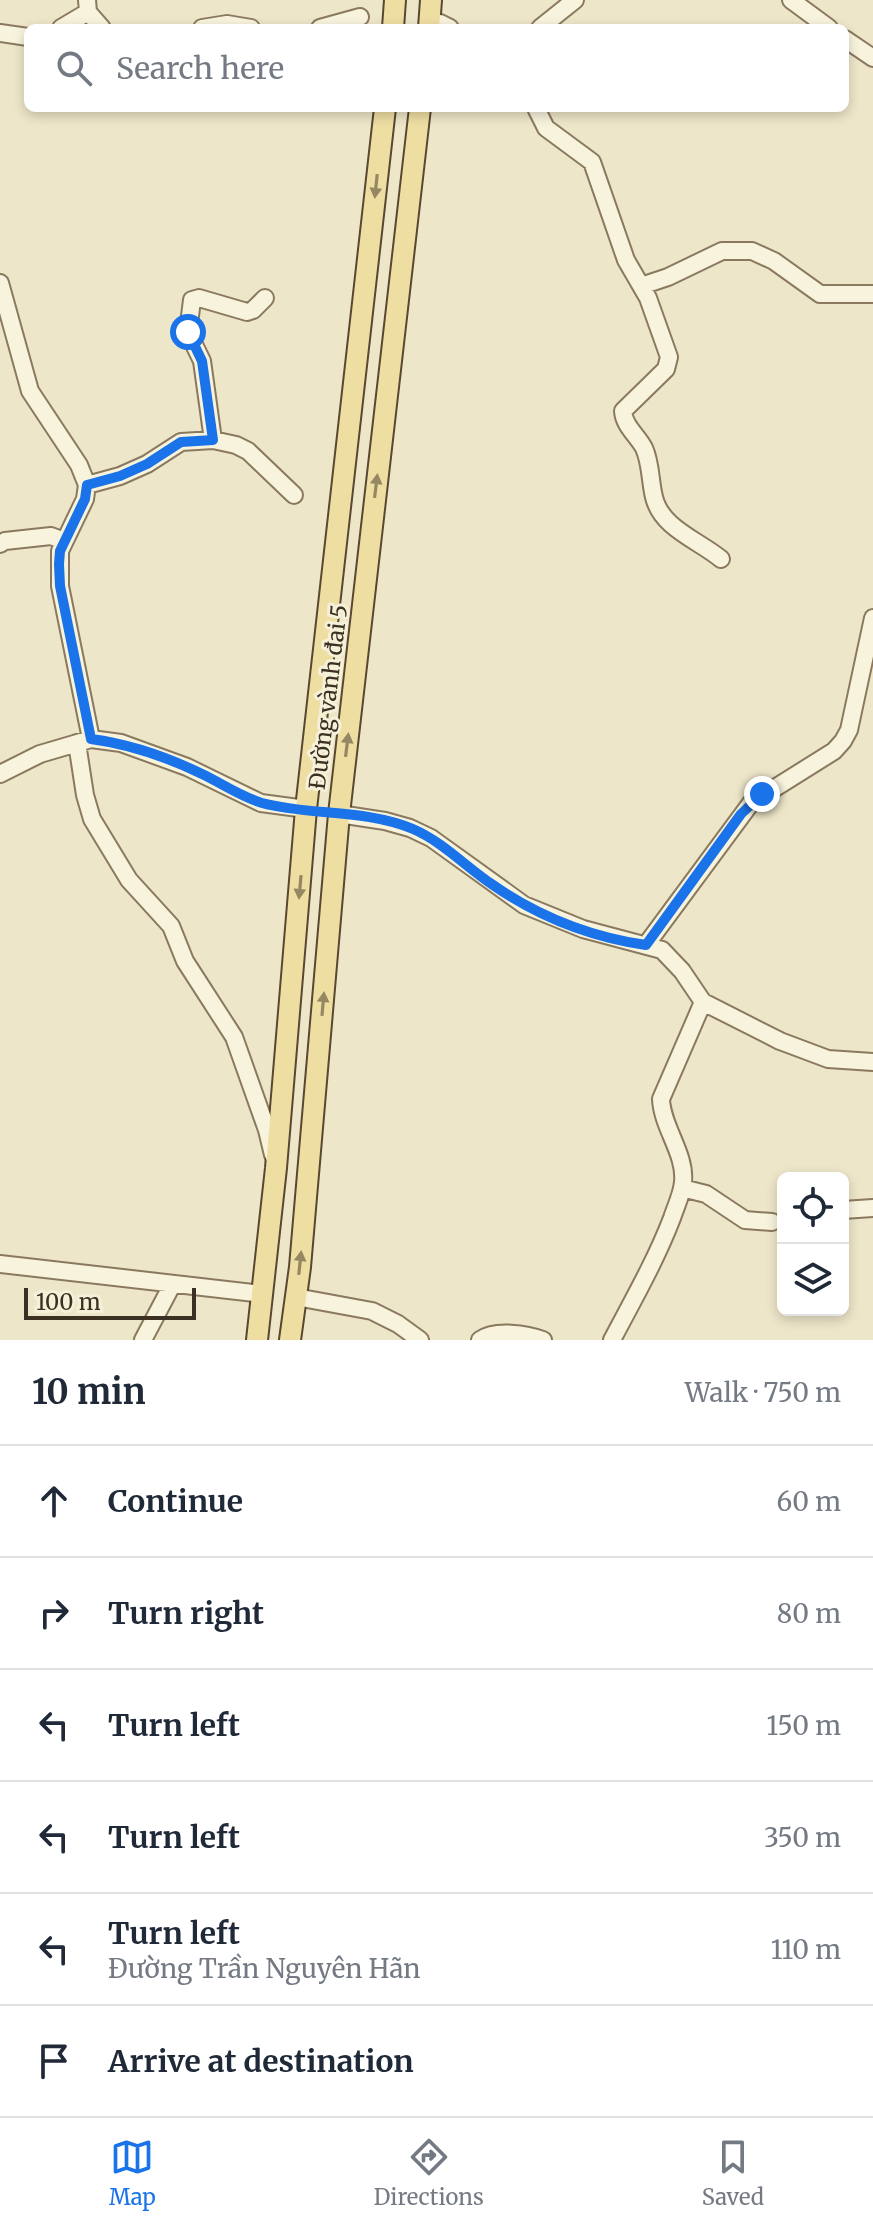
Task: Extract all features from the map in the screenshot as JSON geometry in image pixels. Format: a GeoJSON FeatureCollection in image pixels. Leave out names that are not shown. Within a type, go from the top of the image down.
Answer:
{"type":"FeatureCollection","features":[{"type":"Feature","properties":{"kind":"main road"},"geometry":{"type":"LineString","coordinates":[[393,24],[395,0]]}},
{"type":"Feature","properties":{"kind":"main road"},"geometry":{"type":"LineString","coordinates":[[431,0],[438,24]]}},
{"type":"Feature","properties":{"kind":"main road","name":"Đường vành đai 5"},"geometry":{"type":"LineString","coordinates":[[257,1340],[276,1168],[306,809],[385,112]]}},
{"type":"Feature","properties":{"kind":"main road","name":"Đường vành đai 5"},"geometry":{"type":"LineString","coordinates":[[290,1340],[339,814],[420,112]]}},
{"type":"Feature","properties":{"kind":"main road"},"geometry":{"type":"LineString","coordinates":[[306,809],[339,814]]}},
{"type":"Feature","properties":{"kind":"street"},"geometry":{"type":"LineString","coordinates":[[545,24],[575,0]]}},
{"type":"Feature","properties":{"kind":"street"},"geometry":{"type":"LineString","coordinates":[[791,0],[824,24]]}},
{"type":"Feature","properties":{"kind":"street"},"geometry":{"type":"LineString","coordinates":[[66,24],[88,6],[99,24]]}},
{"type":"Feature","properties":{"kind":"street"},"geometry":{"type":"LineString","coordinates":[[335,24],[360,17]]}},
{"type":"Feature","properties":{"kind":"street"},"geometry":{"type":"LineString","coordinates":[[0,33],[24,36]]}},
{"type":"Feature","properties":{"kind":"street"},"geometry":{"type":"LineString","coordinates":[[849,42],[873,58]]}},
{"type":"Feature","properties":{"kind":"street"},"geometry":{"type":"LineString","coordinates":[[538,112],[546,128],[592,162],[626,260],[641,286],[669,357],[666,369],[623,408],[624,420],[645,450],[654,499],[666,521],[721,559]]}},
{"type":"Feature","properties":{"kind":"street"},"geometry":{"type":"LineString","coordinates":[[641,286],[668,277],[722,251],[752,251],[774,261],[820,294],[873,294]]}},
{"type":"Feature","properties":{"kind":"street"},"geometry":{"type":"LineString","coordinates":[[0,283],[30,391],[79,465],[87,485],[85,499],[64,541],[59,564],[84,741],[85,795],[92,819],[129,880],[171,926],[185,961],[234,1037],[267,1130],[276,1168]]}},
{"type":"Feature","properties":{"kind":"street"},"geometry":{"type":"LineString","coordinates":[[213,440],[202,361],[188,332],[192,300],[199,298],[247,312],[265,298]]}},
{"type":"Feature","properties":{"kind":"street"},"geometry":{"type":"LineString","coordinates":[[87,485],[120,476],[147,464],[181,442],[213,440],[248,451],[294,495]]}},
{"type":"Feature","properties":{"kind":"street"},"geometry":{"type":"LineString","coordinates":[[0,544],[51,536],[64,541]]}},
{"type":"Feature","properties":{"kind":"street"},"geometry":{"type":"LineString","coordinates":[[646,945],[751,803],[834,751],[843,741],[849,730],[871,641],[873,618]]}},
{"type":"Feature","properties":{"kind":"street"},"geometry":{"type":"LineString","coordinates":[[0,774],[40,754],[84,741],[121,743],[187,767],[261,803],[306,809]]}},
{"type":"Feature","properties":{"kind":"street"},"geometry":{"type":"LineString","coordinates":[[339,814],[410,828],[431,838],[524,905],[583,929],[662,950],[682,971],[703,1002],[780,1041],[828,1059],[873,1062]]}},
{"type":"Feature","properties":{"kind":"street"},"geometry":{"type":"LineString","coordinates":[[612,1340],[662,1244],[682,1188],[682,1168],[662,1113],[661,1099],[703,1002]]}},
{"type":"Feature","properties":{"kind":"street"},"geometry":{"type":"LineString","coordinates":[[682,1188],[706,1194],[745,1220],[772,1222]]}},
{"type":"Feature","properties":{"kind":"street"},"geometry":{"type":"LineString","coordinates":[[849,1210],[873,1208]]}},
{"type":"Feature","properties":{"kind":"street"},"geometry":{"type":"LineString","coordinates":[[0,1264],[263,1294]]}},
{"type":"Feature","properties":{"kind":"street"},"geometry":{"type":"LineString","coordinates":[[143,1340],[172,1285]]}},
{"type":"Feature","properties":{"kind":"street"},"geometry":{"type":"LineString","coordinates":[[296,1297],[372,1311],[420,1340]]}},
{"type":"Feature","properties":{"kind":"street"},"geometry":{"type":"LineString","coordinates":[[480,1340],[493,1334],[543,1340]]}},
{"type":"Feature","properties":{"kind":"route"},"geometry":{"type":"LineString","coordinates":[[188,332],[202,361],[213,440],[181,442],[147,464],[106,481],[87,485],[85,499],[60,551],[60,586],[91,739],[121,743],[187,767],[261,803],[385,821],[410,828],[431,838],[494,885],[546,916],[623,941],[646,945],[741,814],[762,794]]}}]}
